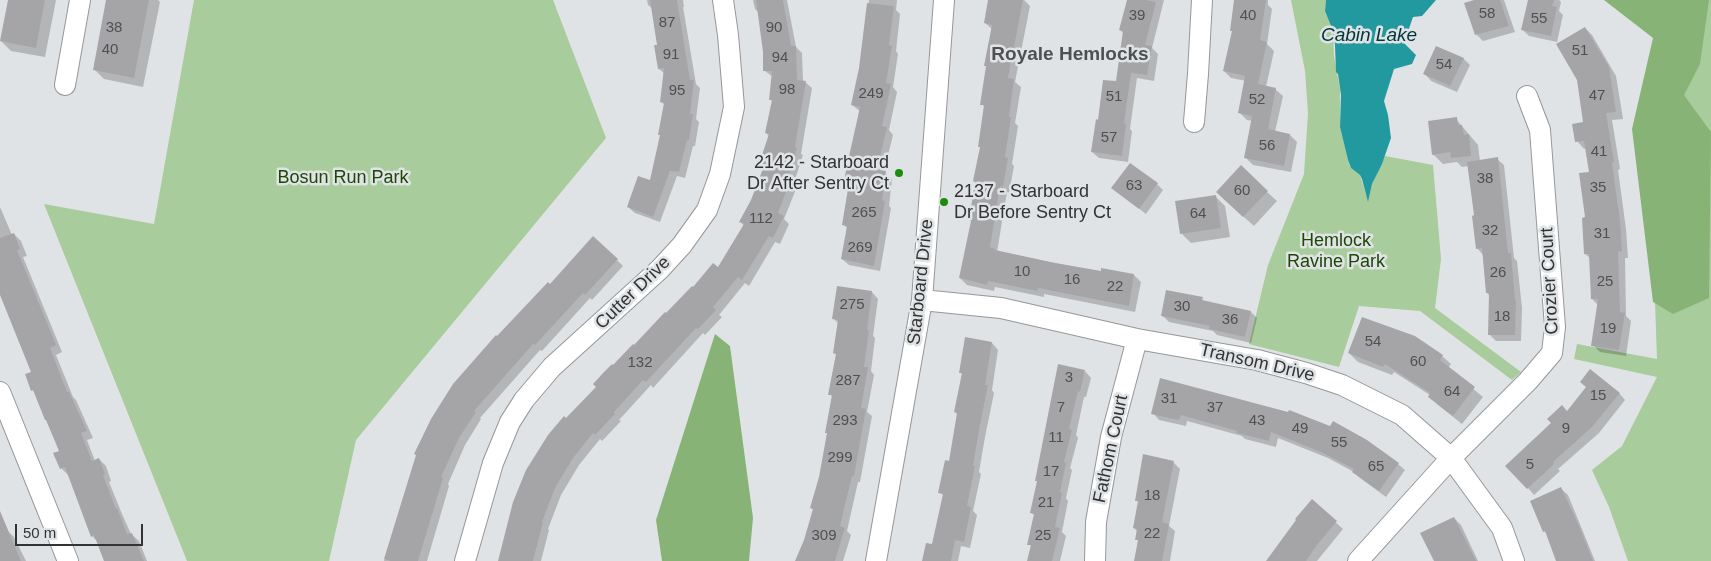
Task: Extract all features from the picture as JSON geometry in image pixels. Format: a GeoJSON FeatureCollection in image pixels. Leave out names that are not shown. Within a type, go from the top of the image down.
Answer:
{"type":"FeatureCollection","features":[{"type":"Feature","properties":{"kind":"street"},"geometry":{"type":"LineString","coordinates":[[65,85],[80,0]]}},
{"type":"Feature","properties":{"kind":"street","name":"Cutter Drive"},"geometry":{"type":"LineString","coordinates":[[465,561],[493,463],[510,422],[524,400],[552,368],[660,269],[682,245],[706,210],[720,174],[734,107],[723,0]]}},
{"type":"Feature","properties":{"kind":"street","name":"Starboard Drive"},"geometry":{"type":"LineString","coordinates":[[876,561],[880,548],[922,300],[944,0]]}},
{"type":"Feature","properties":{"kind":"street"},"geometry":{"type":"LineString","coordinates":[[1194,122],[1202,0]]}},
{"type":"Feature","properties":{"kind":"street","name":"Crozier Court"},"geometry":{"type":"LineString","coordinates":[[1358,561],[1451,458],[1528,381],[1552,353],[1555,327],[1540,130],[1527,96]]}},
{"type":"Feature","properties":{"kind":"street","name":"Transom Drive"},"geometry":{"type":"LineString","coordinates":[[922,300],[1001,308],[1137,339],[1257,360],[1342,385],[1402,415],[1451,458],[1502,528],[1514,561]]}},
{"type":"Feature","properties":{"kind":"street","name":"Fathom Court"},"geometry":{"type":"LineString","coordinates":[[1095,561],[1096,522],[1111,437],[1137,339]]}},
{"type":"Feature","properties":{"kind":"street"},"geometry":{"type":"LineString","coordinates":[[0,392],[68,561]]}},
{"type":"Feature","properties":{"kind":"green space","name":"Bosun Run Park"},"geometry":{"type":"Polygon","coordinates":[[[194,0],[553,0],[606,138],[356,440],[329,561],[187,561],[44,204],[154,224],[194,0]]]}},
{"type":"Feature","properties":{"kind":"green space","name":"Hemlock Ravine Park"},"geometry":{"type":"Polygon","coordinates":[[[1291,0],[1326,0],[1325,11],[1333,31],[1334,56],[1340,89],[1340,127],[1349,164],[1360,175],[1368,201],[1372,184],[1385,156],[1433,165],[1441,259],[1435,308],[1521,372],[1512,380],[1420,311],[1359,306],[1339,367],[1249,344],[1268,265],[1304,174],[1308,113],[1305,71],[1291,0]]]}},
{"type":"Feature","properties":{"kind":"green space"},"geometry":{"type":"Polygon","coordinates":[[[1604,0],[1709,0],[1700,64],[1684,95],[1711,132],[1709,298],[1673,314],[1653,302],[1632,129],[1653,38],[1604,0]]]}},
{"type":"Feature","properties":{"kind":"green space"},"geometry":{"type":"Polygon","coordinates":[[[1641,0],[1711,0],[1711,561],[1628,561],[1609,507],[1592,470],[1622,446],[1657,377],[1574,359],[1577,344],[1657,359],[1655,302],[1685,112],[1641,0]]]}},
{"type":"Feature","properties":{"kind":"green space"},"geometry":{"type":"Polygon","coordinates":[[[715,334],[730,346],[753,518],[749,561],[662,561],[656,520],[715,334]]]}},
{"type":"Feature","properties":{"kind":"water","name":"Cabin Lake"},"geometry":{"type":"Polygon","coordinates":[[[1326,0],[1436,0],[1422,16],[1413,17],[1404,43],[1416,55],[1412,64],[1394,69],[1384,101],[1391,138],[1382,164],[1372,184],[1368,202],[1362,179],[1351,168],[1348,160],[1340,127],[1341,95],[1338,74],[1336,72],[1333,31],[1325,11],[1326,0]]]}},
{"type":"Feature","properties":{"kind":"building"},"geometry":{"type":"Polygon","coordinates":[[[8,0],[45,0],[36,48],[0,41],[8,0]]]}},
{"type":"Feature","properties":{"kind":"building"},"geometry":{"type":"Polygon","coordinates":[[[106,0],[149,0],[134,78],[93,70],[106,0]]]}},
{"type":"Feature","properties":{"kind":"building"},"geometry":{"type":"Polygon","coordinates":[[[650,0],[677,0],[690,80],[694,80],[690,114],[693,114],[689,140],[687,140],[679,172],[670,171],[653,217],[627,207],[638,176],[650,180],[660,135],[658,135],[664,103],[660,102],[664,68],[658,69],[654,45],[657,45],[650,0]]]}},
{"type":"Feature","properties":{"kind":"building"},"geometry":{"type":"Polygon","coordinates":[[[756,0],[783,0],[791,46],[796,46],[797,80],[806,81],[795,147],[797,148],[787,180],[790,181],[778,213],[784,216],[773,238],[769,236],[742,280],[738,277],[713,307],[716,310],[698,329],[696,328],[646,382],[643,380],[614,412],[615,414],[595,435],[593,433],[573,458],[555,488],[542,522],[533,561],[498,561],[513,502],[526,470],[548,435],[564,416],[566,418],[596,387],[593,384],[605,371],[693,287],[713,263],[718,267],[744,224],[739,222],[751,200],[764,166],[759,164],[769,134],[765,133],[772,100],[769,100],[772,71],[763,71],[763,52],[756,0]]]}},
{"type":"Feature","properties":{"kind":"building"},"geometry":{"type":"Polygon","coordinates":[[[988,0],[1023,0],[1008,78],[1014,79],[1005,157],[1008,158],[1003,187],[1000,186],[990,247],[995,250],[1055,263],[1101,271],[1101,268],[1134,274],[1129,306],[1038,288],[1037,291],[988,281],[987,285],[959,278],[971,221],[969,220],[975,182],[973,181],[980,147],[978,147],[984,105],[980,105],[986,66],[984,66],[992,25],[984,23],[988,0]]]}},
{"type":"Feature","properties":{"kind":"building"},"geometry":{"type":"Polygon","coordinates":[[[1127,0],[1156,2],[1145,45],[1152,46],[1147,75],[1131,73],[1124,123],[1126,124],[1122,156],[1091,152],[1096,119],[1098,120],[1103,80],[1116,81],[1123,31],[1119,30],[1127,0]]]}},
{"type":"Feature","properties":{"kind":"building"},"geometry":{"type":"Polygon","coordinates":[[[1234,0],[1266,0],[1260,40],[1267,42],[1258,84],[1276,88],[1268,129],[1290,134],[1284,166],[1244,158],[1252,116],[1238,113],[1245,76],[1223,71],[1232,31],[1230,31],[1234,0]]]}},
{"type":"Feature","properties":{"kind":"building"},"geometry":{"type":"Polygon","coordinates":[[[1474,0],[1500,0],[1509,26],[1475,35],[1464,3],[1474,0]]]}},
{"type":"Feature","properties":{"kind":"building"},"geometry":{"type":"Polygon","coordinates":[[[1528,0],[1554,0],[1552,6],[1557,7],[1551,36],[1521,30],[1528,0]]]}},
{"type":"Feature","properties":{"kind":"building"},"geometry":{"type":"Polygon","coordinates":[[[867,3],[894,6],[889,45],[892,46],[886,83],[891,84],[882,126],[887,127],[877,170],[886,171],[882,200],[885,201],[874,266],[841,259],[847,226],[842,225],[848,189],[843,189],[860,107],[851,105],[859,68],[867,3]]]}},
{"type":"Feature","properties":{"kind":"building"},"geometry":{"type":"Polygon","coordinates":[[[1585,27],[1609,67],[1616,112],[1606,113],[1614,162],[1612,163],[1622,251],[1618,252],[1620,312],[1625,313],[1619,350],[1591,346],[1598,299],[1591,299],[1589,254],[1584,254],[1582,218],[1585,217],[1579,173],[1589,172],[1584,141],[1575,142],[1572,124],[1583,122],[1577,80],[1556,44],[1585,27]]]}},
{"type":"Feature","properties":{"kind":"building"},"geometry":{"type":"Polygon","coordinates":[[[1436,46],[1464,58],[1450,86],[1423,74],[1436,46]]]}},
{"type":"Feature","properties":{"kind":"building"},"geometry":{"type":"Polygon","coordinates":[[[1457,117],[1458,125],[1462,125],[1464,135],[1469,134],[1471,156],[1451,158],[1450,152],[1432,155],[1428,121],[1457,117]]]}},
{"type":"Feature","properties":{"kind":"building"},"geometry":{"type":"Polygon","coordinates":[[[1498,157],[1508,253],[1511,253],[1516,300],[1515,335],[1488,335],[1489,293],[1486,293],[1482,248],[1476,249],[1472,216],[1474,215],[1467,162],[1498,157]]]}},
{"type":"Feature","properties":{"kind":"building"},"geometry":{"type":"Polygon","coordinates":[[[1130,163],[1158,183],[1139,209],[1111,188],[1130,163]]]}},
{"type":"Feature","properties":{"kind":"building"},"geometry":{"type":"Polygon","coordinates":[[[1241,165],[1268,191],[1243,217],[1216,192],[1241,165]]]}},
{"type":"Feature","properties":{"kind":"building"},"geometry":{"type":"Polygon","coordinates":[[[1216,195],[1221,228],[1180,234],[1175,201],[1216,195]]]}},
{"type":"Feature","properties":{"kind":"building"},"geometry":{"type":"Polygon","coordinates":[[[14,233],[20,249],[17,250],[56,345],[50,348],[67,392],[69,392],[87,431],[81,433],[92,461],[99,458],[105,474],[103,475],[116,509],[127,534],[132,533],[144,561],[104,561],[94,535],[91,537],[65,467],[60,469],[53,453],[59,451],[33,390],[31,391],[25,374],[31,372],[0,295],[0,238],[14,233]]]}},
{"type":"Feature","properties":{"kind":"building"},"geometry":{"type":"Polygon","coordinates":[[[593,236],[618,259],[585,295],[583,293],[535,345],[533,344],[474,411],[476,412],[459,438],[441,477],[443,478],[418,561],[391,561],[384,559],[416,455],[414,454],[431,419],[453,384],[496,335],[548,282],[550,284],[593,236]]]}},
{"type":"Feature","properties":{"kind":"building"},"geometry":{"type":"Polygon","coordinates":[[[837,286],[872,291],[864,367],[868,367],[861,408],[866,409],[854,476],[852,476],[840,526],[845,528],[835,561],[795,561],[804,540],[813,509],[810,508],[819,477],[827,433],[825,433],[832,395],[828,395],[836,354],[833,353],[838,320],[832,319],[837,286]]]}},
{"type":"Feature","properties":{"kind":"building"},"geometry":{"type":"Polygon","coordinates":[[[1166,290],[1203,297],[1202,300],[1251,311],[1245,337],[1209,329],[1210,326],[1161,316],[1166,290]]]}},
{"type":"Feature","properties":{"kind":"building"},"geometry":{"type":"Polygon","coordinates":[[[1362,317],[1415,336],[1443,355],[1440,360],[1475,387],[1453,416],[1428,397],[1430,393],[1385,364],[1383,367],[1348,353],[1362,317]]]}},
{"type":"Feature","properties":{"kind":"building"},"geometry":{"type":"Polygon","coordinates":[[[965,337],[992,342],[985,385],[988,385],[967,506],[971,507],[964,542],[955,540],[951,561],[922,561],[926,543],[932,544],[943,494],[938,493],[945,460],[949,461],[957,413],[954,412],[962,373],[959,373],[965,337]]]}},
{"type":"Feature","properties":{"kind":"building"},"geometry":{"type":"Polygon","coordinates":[[[1058,364],[1085,370],[1069,429],[1072,430],[1064,462],[1066,463],[1060,492],[1062,493],[1055,527],[1060,528],[1052,561],[1027,561],[1031,545],[1027,545],[1034,514],[1030,513],[1037,481],[1035,481],[1058,364]]]}},
{"type":"Feature","properties":{"kind":"building"},"geometry":{"type":"Polygon","coordinates":[[[1590,369],[1620,393],[1592,427],[1553,462],[1554,464],[1527,489],[1505,466],[1551,423],[1547,419],[1562,405],[1567,411],[1586,387],[1580,382],[1590,369]]]}},
{"type":"Feature","properties":{"kind":"building"},"geometry":{"type":"Polygon","coordinates":[[[1160,378],[1288,412],[1289,410],[1330,426],[1333,421],[1367,440],[1399,463],[1379,491],[1352,472],[1354,469],[1321,452],[1271,432],[1269,441],[1181,415],[1179,420],[1151,414],[1160,378]]]}},
{"type":"Feature","properties":{"kind":"building"},"geometry":{"type":"Polygon","coordinates":[[[1143,454],[1174,461],[1162,522],[1169,524],[1162,561],[1134,561],[1138,540],[1135,540],[1137,529],[1133,528],[1138,501],[1135,501],[1143,454]]]}},
{"type":"Feature","properties":{"kind":"building"},"geometry":{"type":"Polygon","coordinates":[[[1561,487],[1593,561],[1556,561],[1545,531],[1543,532],[1530,501],[1561,487]]]}},
{"type":"Feature","properties":{"kind":"building"},"geometry":{"type":"Polygon","coordinates":[[[1312,499],[1337,521],[1306,561],[1266,561],[1295,519],[1312,499]]]}},
{"type":"Feature","properties":{"kind":"building"},"geometry":{"type":"Polygon","coordinates":[[[0,511],[21,561],[0,561],[0,511]]]}},
{"type":"Feature","properties":{"kind":"building"},"geometry":{"type":"Polygon","coordinates":[[[1454,517],[1476,561],[1434,561],[1420,533],[1454,517]]]}},
{"type":"Feature","properties":{"kind":"place","name":"2142 - Starboard Dr After Sentry Ct"},"geometry":{"type":"Point","coordinates":[899,173]}},
{"type":"Feature","properties":{"kind":"place","name":"2137 - Starboard Dr Before Sentry Ct"},"geometry":{"type":"Point","coordinates":[944,202]}},
{"type":"Feature","properties":{"kind":"district","name":"Royale Hemlocks"},"geometry":{"type":"Point","coordinates":[1070,55]}}]}
